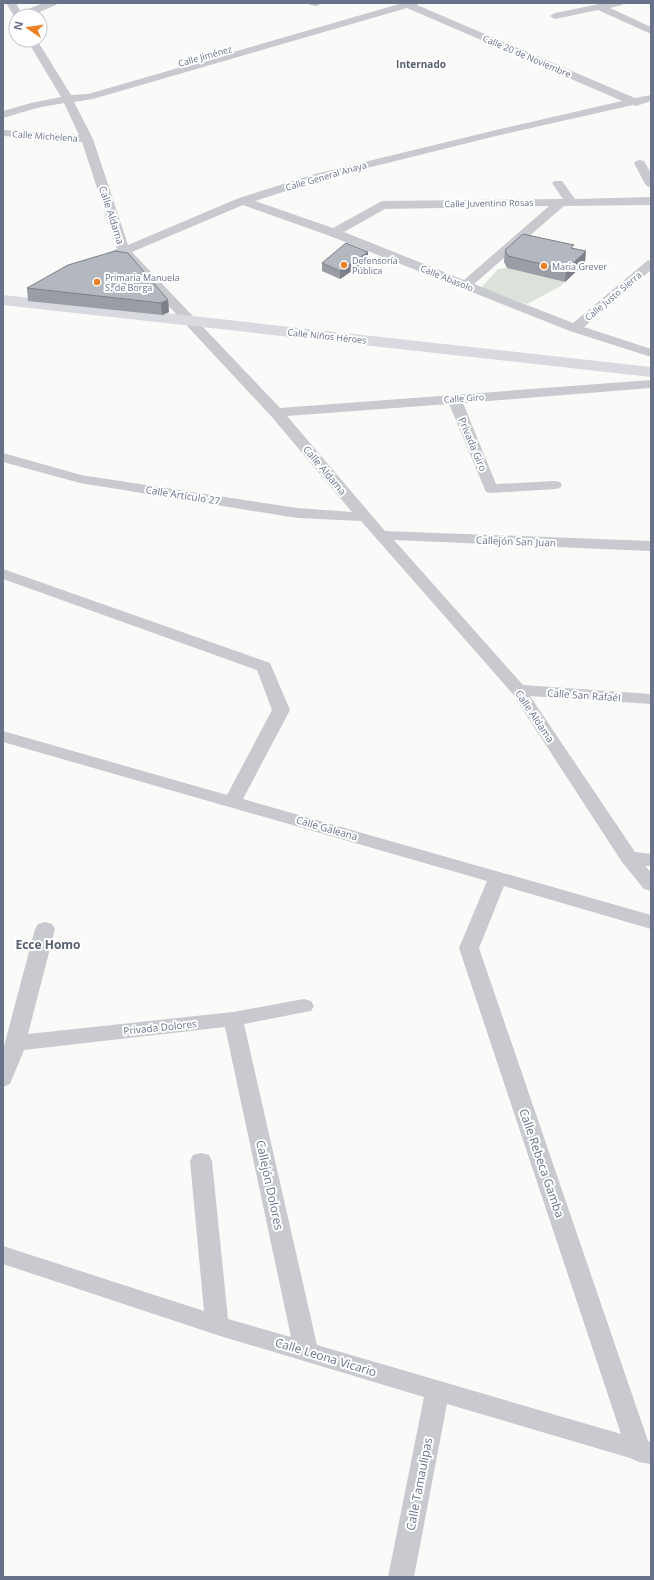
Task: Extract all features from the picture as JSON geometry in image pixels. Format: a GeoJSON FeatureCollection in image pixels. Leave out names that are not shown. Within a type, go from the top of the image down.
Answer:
{"type":"FeatureCollection","features":[{"type":"Feature","properties":{"kind":"street"},"geometry":{"type":"LineString","coordinates":[[40,8],[52,3]]}},
{"type":"Feature","properties":{"kind":"street"},"geometry":{"type":"LineString","coordinates":[[555,16],[618,3]]}},
{"type":"Feature","properties":{"kind":"street","name":"Calle Jiménez"},"geometry":{"type":"LineString","coordinates":[[3,115],[28,106],[67,98],[89,97],[345,24],[409,4]]}},
{"type":"Feature","properties":{"kind":"street","name":"Calle 20 de Noviembre"},"geometry":{"type":"LineString","coordinates":[[409,4],[651,110]]}},
{"type":"Feature","properties":{"kind":"street"},"geometry":{"type":"LineString","coordinates":[[600,7],[651,31]]}},
{"type":"Feature","properties":{"kind":"street","name":"Calle Aldama"},"geometry":{"type":"LineString","coordinates":[[37,48],[67,98],[87,139],[124,251],[276,413],[365,517],[518,690],[629,858],[651,885]]}},
{"type":"Feature","properties":{"kind":"street","name":"Calle General Anaya"},"geometry":{"type":"LineString","coordinates":[[102,259],[243,201],[319,176],[496,133],[651,98]]}},
{"type":"Feature","properties":{"kind":"street","name":"Calle Michelena"},"geometry":{"type":"LineString","coordinates":[[3,134],[87,139]]}},
{"type":"Feature","properties":{"kind":"street"},"geometry":{"type":"LineString","coordinates":[[640,163],[651,184]]}},
{"type":"Feature","properties":{"kind":"street"},"geometry":{"type":"LineString","coordinates":[[464,285],[566,202],[558,183]]}},
{"type":"Feature","properties":{"kind":"street","name":"Calle Juventino Rosas"},"geometry":{"type":"LineString","coordinates":[[334,233],[382,205],[651,200]]}},
{"type":"Feature","properties":{"kind":"street","name":"Calle Abasolo"},"geometry":{"type":"LineString","coordinates":[[243,201],[334,233],[575,328],[651,353]]}},
{"type":"Feature","properties":{"kind":"street","name":"Calle Justo Sierra"},"geometry":{"type":"LineString","coordinates":[[575,328],[651,264]]}},
{"type":"Feature","properties":{"kind":"street"},"geometry":{"type":"LineString","coordinates":[[11,301],[36,290]]}},
{"type":"Feature","properties":{"kind":"street","name":"Calle Niños Héroes"},"geometry":{"type":"LineString","coordinates":[[11,301],[189,320],[650,383]]}},
{"type":"Feature","properties":{"kind":"street","name":"Calle Giro"},"geometry":{"type":"LineString","coordinates":[[276,413],[650,383]]}},
{"type":"Feature","properties":{"kind":"street","name":"Privada Giro"},"geometry":{"type":"LineString","coordinates":[[454,399],[491,489],[555,486]]}},
{"type":"Feature","properties":{"kind":"street","name":"Calle Artículo 27"},"geometry":{"type":"LineString","coordinates":[[3,457],[80,479],[297,513],[365,517]]}},
{"type":"Feature","properties":{"kind":"street","name":"Callejón San Juan"},"geometry":{"type":"LineString","coordinates":[[381,535],[651,546]]}},
{"type":"Feature","properties":{"kind":"street"},"geometry":{"type":"LineString","coordinates":[[3,574],[264,667],[281,710],[233,801]]}},
{"type":"Feature","properties":{"kind":"street","name":"Calle San Rafaél"},"geometry":{"type":"LineString","coordinates":[[518,690],[651,699]]}},
{"type":"Feature","properties":{"kind":"street","name":"Calle Galeana"},"geometry":{"type":"LineString","coordinates":[[3,736],[651,922]]}},
{"type":"Feature","properties":{"kind":"street"},"geometry":{"type":"LineString","coordinates":[[629,858],[651,860]]}},
{"type":"Feature","properties":{"kind":"street","name":"Calle Rebeca Gamba"},"geometry":{"type":"LineString","coordinates":[[498,878],[469,948],[645,1452]]}},
{"type":"Feature","properties":{"kind":"street"},"geometry":{"type":"LineString","coordinates":[[3,1078],[16,1043],[45,929]]}},
{"type":"Feature","properties":{"kind":"street","name":"Privada Dolores"},"geometry":{"type":"LineString","coordinates":[[16,1043],[233,1020],[304,1006]]}},
{"type":"Feature","properties":{"kind":"street","name":"Callejón Dolores"},"geometry":{"type":"LineString","coordinates":[[233,1020],[306,1351]]}},
{"type":"Feature","properties":{"kind":"street"},"geometry":{"type":"LineString","coordinates":[[201,1161],[217,1325]]}},
{"type":"Feature","properties":{"kind":"street","name":"Calle Leona Vicario"},"geometry":{"type":"LineString","coordinates":[[3,1255],[217,1325],[645,1452]]}},
{"type":"Feature","properties":{"kind":"street","name":"Calle Tamaulipas"},"geometry":{"type":"LineString","coordinates":[[401,1577],[437,1391]]}},
{"type":"Feature","properties":{"kind":"shaded area"},"geometry":{"type":"Polygon","coordinates":[[[507,268],[565,282],[561,286],[527,304],[481,288],[498,269],[507,268]]]}},
{"type":"Feature","properties":{"kind":"building"},"geometry":{"type":"Polygon","coordinates":[[[523,234],[574,245],[571,248],[586,251],[566,270],[508,256],[505,250],[523,234]]]}},
{"type":"Feature","properties":{"kind":"building"},"geometry":{"type":"Polygon","coordinates":[[[346,243],[368,252],[340,271],[322,263],[346,243]]]}},
{"type":"Feature","properties":{"kind":"building"},"geometry":{"type":"Polygon","coordinates":[[[115,251],[128,253],[168,300],[161,303],[27,288],[68,265],[115,251]]]}},
{"type":"Feature","properties":{"kind":"place","name":"Defensoría Pública"},"geometry":{"type":"Point","coordinates":[344,265]}},
{"type":"Feature","properties":{"kind":"place","name":"Maria Grever"},"geometry":{"type":"Point","coordinates":[544,266]}},
{"type":"Feature","properties":{"kind":"place","name":"Primaria Manuela S. de Borga"},"geometry":{"type":"Point","coordinates":[97,282]}},
{"type":"Feature","properties":{"kind":"district","name":"Internado"},"geometry":{"type":"Point","coordinates":[421,64]}},
{"type":"Feature","properties":{"kind":"district","name":"Ecce Homo"},"geometry":{"type":"Point","coordinates":[48,944]}}]}
